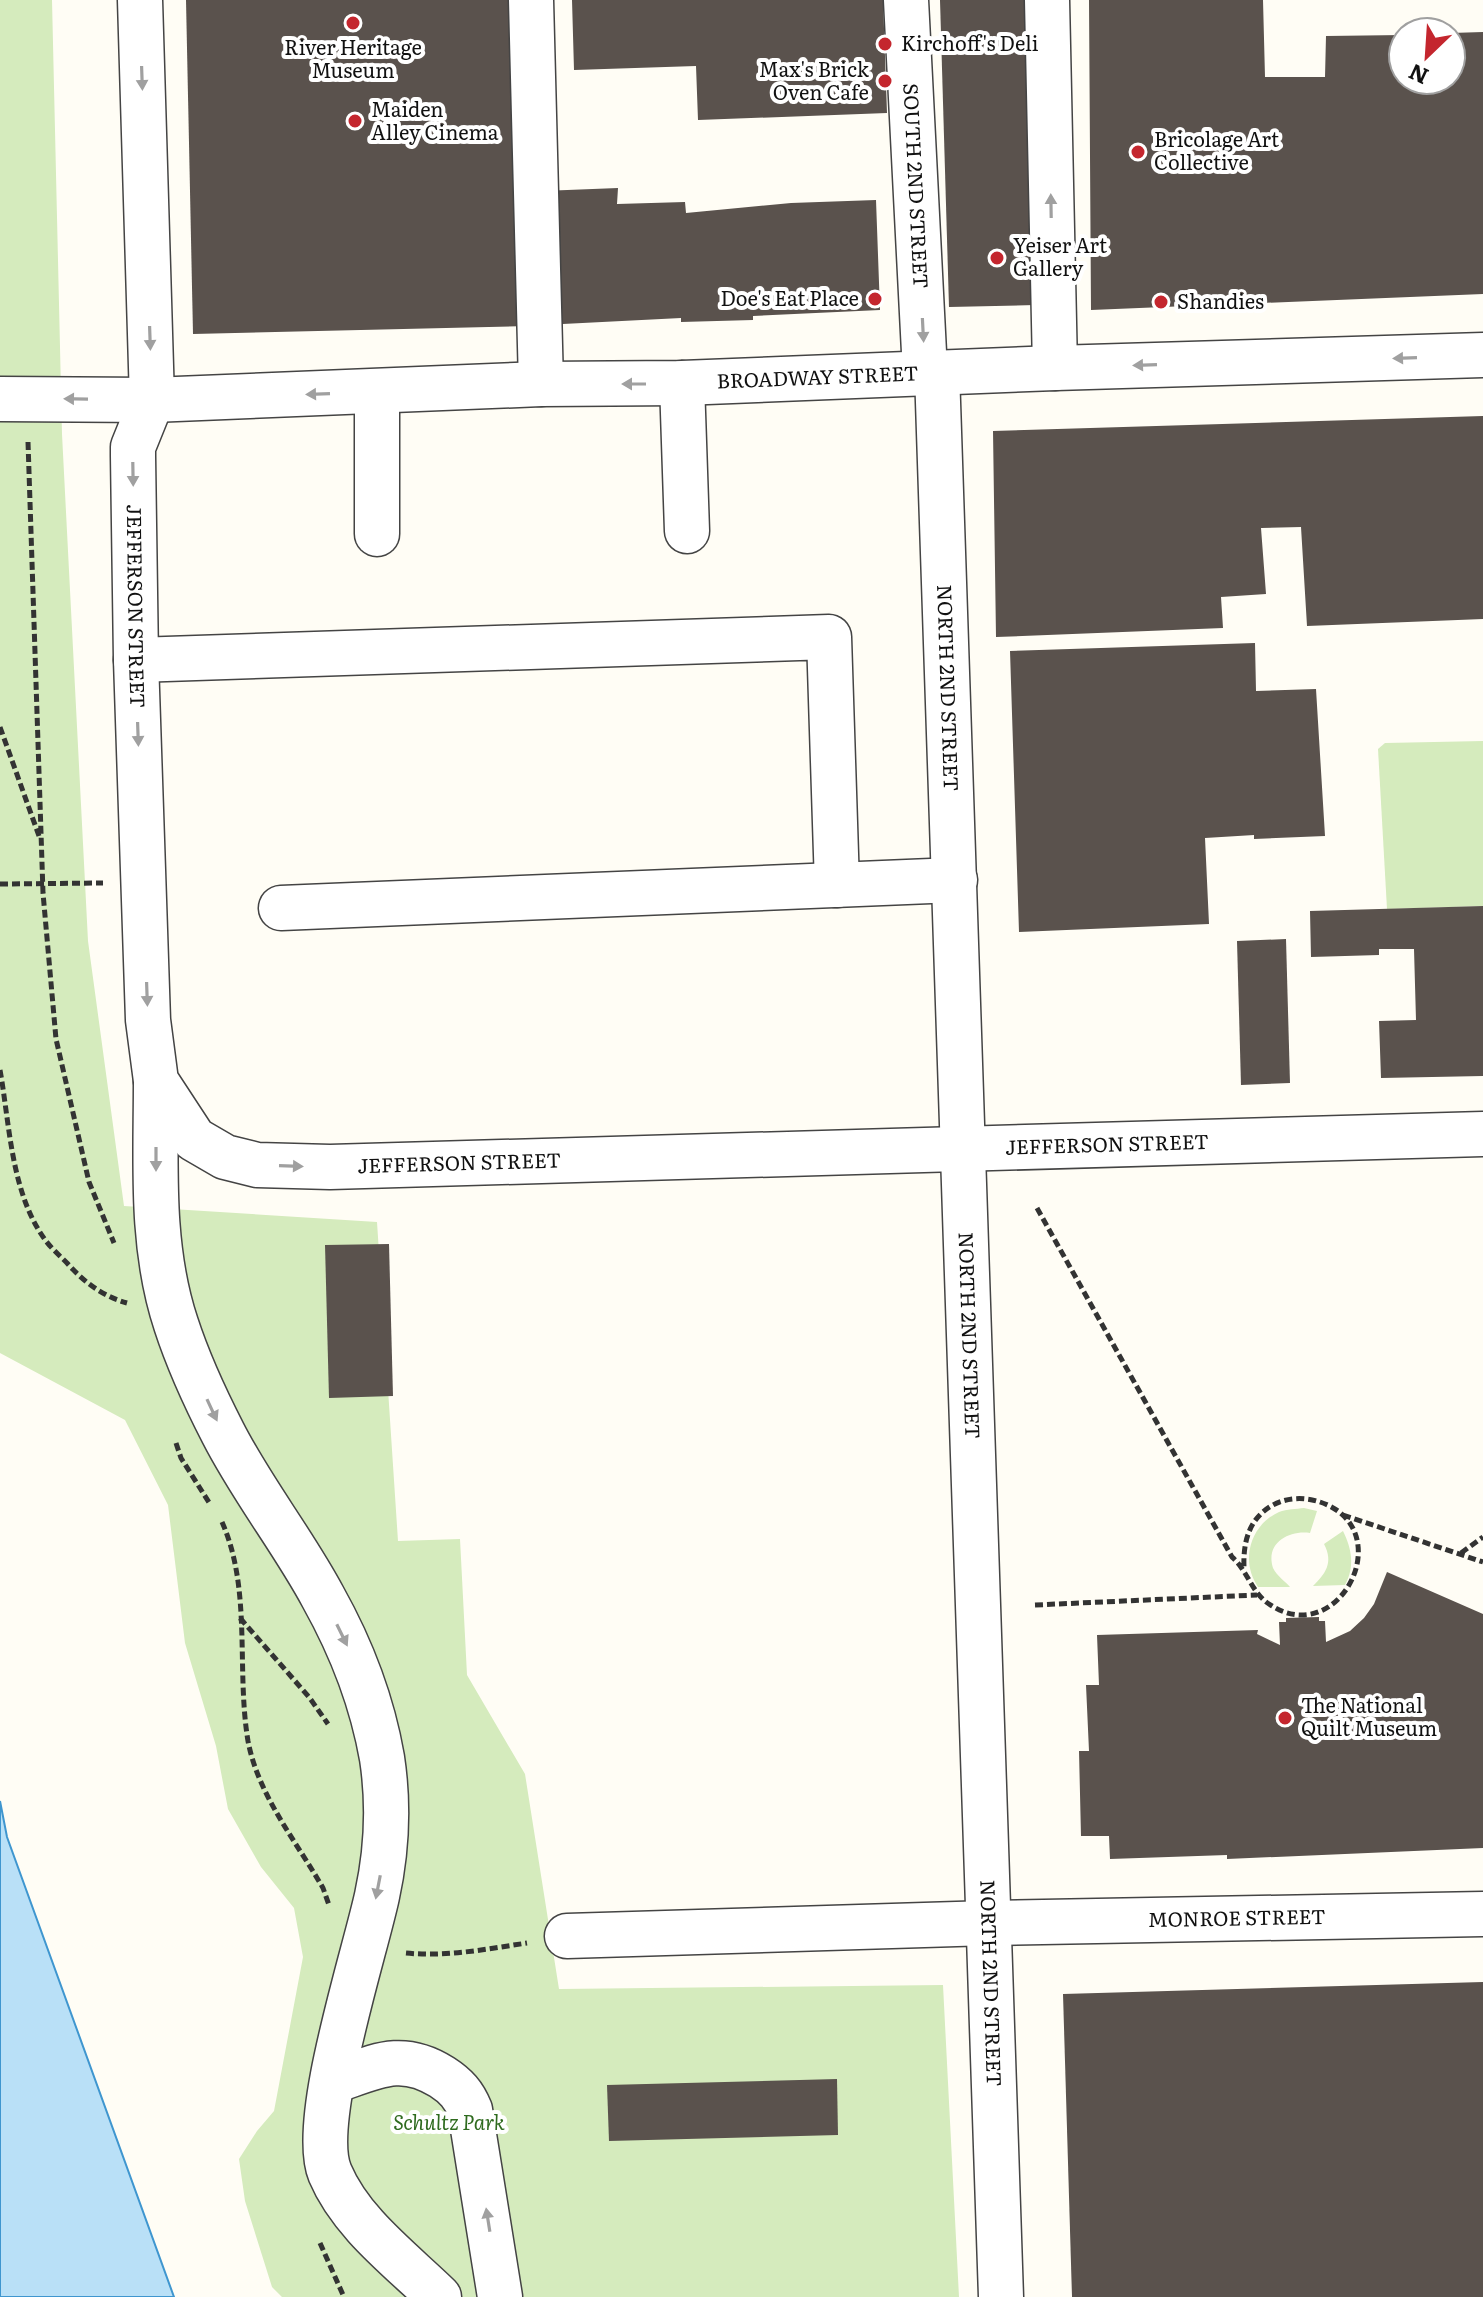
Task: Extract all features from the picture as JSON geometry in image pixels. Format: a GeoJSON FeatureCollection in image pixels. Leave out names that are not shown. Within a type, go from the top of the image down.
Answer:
{"type":"FeatureCollection","features":[{"type":"Feature","properties":{"kind":"street"},"geometry":{"type":"LineString","coordinates":[[140,0],[152,400]]}},
{"type":"Feature","properties":{"kind":"street"},"geometry":{"type":"LineString","coordinates":[[531,0],[541,384]]}},
{"type":"Feature","properties":{"kind":"street","name":"SOUTH 2ND STREET"},"geometry":{"type":"LineString","coordinates":[[906,0],[931,372]]}},
{"type":"Feature","properties":{"kind":"street"},"geometry":{"type":"LineString","coordinates":[[1047,0],[1055,368]]}},
{"type":"Feature","properties":{"kind":"street","name":"BROADWAY STREET"},"geometry":{"type":"LineString","coordinates":[[0,399],[152,400],[541,384],[682,383],[1483,355]]}},
{"type":"Feature","properties":{"kind":"street","name":"NORTH 2ND STREET"},"geometry":{"type":"LineString","coordinates":[[931,372],[955,880],[1001,2297]]}},
{"type":"Feature","properties":{"kind":"street"},"geometry":{"type":"LineString","coordinates":[[682,383],[687,531]]}},
{"type":"Feature","properties":{"kind":"street"},"geometry":{"type":"LineString","coordinates":[[377,392],[377,534]]}},
{"type":"Feature","properties":{"kind":"street","name":"JEFFERSON STREET"},"geometry":{"type":"LineString","coordinates":[[152,400],[133,447],[136,660],[148,1020],[156,1081],[194,1139],[225,1157],[257,1165],[330,1167],[1483,1134]]}},
{"type":"Feature","properties":{"kind":"street"},"geometry":{"type":"LineString","coordinates":[[136,660],[829,637],[837,885]]}},
{"type":"Feature","properties":{"kind":"street"},"geometry":{"type":"LineString","coordinates":[[281,908],[955,880]]}},
{"type":"Feature","properties":{"kind":"street"},"geometry":{"type":"LineString","coordinates":[[156,1081],[157,1239],[175,1323],[198,1382],[224,1435],[323,1596],[358,1669],[369,1699],[382,1761],[386,1798],[383,1863],[324,2134],[327,2161],[334,2182],[360,2219],[439,2297]]}},
{"type":"Feature","properties":{"kind":"street","name":"MONROE STREET"},"geometry":{"type":"LineString","coordinates":[[567,1936],[989,1923],[1483,1914]]}},
{"type":"Feature","properties":{"kind":"street"},"geometry":{"type":"LineString","coordinates":[[334,2081],[399,2061],[417,2064],[436,2073],[464,2095],[473,2124],[500,2297]]}},
{"type":"Feature","properties":{"kind":"path"},"geometry":{"type":"LineString","coordinates":[[0,727],[41,843]]}},
{"type":"Feature","properties":{"kind":"path"},"geometry":{"type":"LineString","coordinates":[[0,884],[106,882]]}},
{"type":"Feature","properties":{"kind":"path"},"geometry":{"type":"LineString","coordinates":[[0,1070],[19,1184],[45,1240],[93,1288],[112,1299],[137,1305]]}},
{"type":"Feature","properties":{"kind":"path"},"geometry":{"type":"LineString","coordinates":[[1037,1208],[1232,1557],[1244,1567]]}},
{"type":"Feature","properties":{"kind":"path"},"geometry":{"type":"LineString","coordinates":[[1342,1514],[1358,1544],[1359,1561],[1355,1578],[1347,1592],[1334,1604],[1303,1616],[1271,1606],[1257,1595],[1244,1567],[1243,1549],[1248,1531],[1258,1516],[1273,1505],[1290,1499],[1309,1498],[1327,1504],[1342,1514],[1483,1562]]}},
{"type":"Feature","properties":{"kind":"path"},"geometry":{"type":"LineString","coordinates":[[1460,1554],[1483,1537]]}},
{"type":"Feature","properties":{"kind":"path"},"geometry":{"type":"LineString","coordinates":[[1035,1605],[1257,1595]]}},
{"type":"Feature","properties":{"kind":"path"},"geometry":{"type":"LineString","coordinates":[[240,1617],[309,1697],[330,1727]]}},
{"type":"Feature","properties":{"kind":"path"},"geometry":{"type":"LineString","coordinates":[[398,1952],[429,1955],[471,1952],[567,1936]]}},
{"type":"Feature","properties":{"kind":"green space","name":"Schultz Park"},"geometry":{"type":"Polygon","coordinates":[[[0,0],[52,0],[62,434],[88,941],[124,1206],[377,1222],[398,1541],[460,1539],[467,1675],[525,1774],[559,1989],[943,1985],[959,2297],[282,2297],[272,2287],[245,2201],[239,2159],[274,2111],[303,1957],[294,1908],[261,1867],[228,1809],[216,1746],[185,1643],[168,1505],[125,1420],[0,1353],[0,0]]]}},
{"type":"Feature","properties":{"kind":"green space"},"geometry":{"type":"Polygon","coordinates":[[[1483,741],[1483,906],[1387,909],[1378,749],[1385,743],[1483,741]]]}},
{"type":"Feature","properties":{"kind":"green space"},"geometry":{"type":"Polygon","coordinates":[[[1304,1508],[1317,1511],[1310,1533],[1287,1536],[1272,1552],[1273,1568],[1290,1587],[1258,1587],[1249,1555],[1255,1535],[1269,1518],[1279,1512],[1304,1508]]]}},
{"type":"Feature","properties":{"kind":"green space"},"geometry":{"type":"Polygon","coordinates":[[[1343,1531],[1351,1558],[1345,1585],[1313,1586],[1327,1568],[1324,1544],[1343,1531]]]}},
{"type":"Feature","properties":{"kind":"water"},"geometry":{"type":"Polygon","coordinates":[[[0,1801],[7,1837],[174,2297],[0,2297],[0,1801]]]}},
{"type":"Feature","properties":{"kind":"building"},"geometry":{"type":"Polygon","coordinates":[[[186,0],[520,0],[527,326],[193,334],[186,0]]]}},
{"type":"Feature","properties":{"kind":"building"},"geometry":{"type":"Polygon","coordinates":[[[572,0],[883,0],[887,113],[698,120],[696,66],[574,70],[572,0]]]}},
{"type":"Feature","properties":{"kind":"building"},"geometry":{"type":"Polygon","coordinates":[[[940,0],[1026,0],[1035,305],[949,307],[940,0]]]}},
{"type":"Feature","properties":{"kind":"building"},"geometry":{"type":"Polygon","coordinates":[[[1089,0],[1263,0],[1265,77],[1325,77],[1326,36],[1387,35],[1387,96],[1467,96],[1467,32],[1483,32],[1483,294],[1091,310],[1089,0]]]}},
{"type":"Feature","properties":{"kind":"building"},"geometry":{"type":"Polygon","coordinates":[[[618,188],[617,204],[685,202],[686,213],[791,203],[876,200],[880,310],[753,316],[753,320],[681,322],[681,318],[543,325],[542,191],[618,188]]]}},
{"type":"Feature","properties":{"kind":"building"},"geometry":{"type":"Polygon","coordinates":[[[1483,416],[1483,619],[1307,626],[1301,527],[1261,528],[1266,594],[1221,597],[1223,628],[996,637],[993,431],[1483,416]]]}},
{"type":"Feature","properties":{"kind":"building"},"geometry":{"type":"Polygon","coordinates":[[[1255,643],[1256,691],[1316,689],[1325,836],[1205,838],[1209,924],[1019,932],[1010,651],[1255,643]]]}},
{"type":"Feature","properties":{"kind":"building"},"geometry":{"type":"Polygon","coordinates":[[[1483,906],[1483,1076],[1381,1078],[1379,1021],[1416,1020],[1414,949],[1379,949],[1379,955],[1311,957],[1310,911],[1483,906]]]}},
{"type":"Feature","properties":{"kind":"building"},"geometry":{"type":"Polygon","coordinates":[[[1286,939],[1290,1083],[1241,1085],[1237,941],[1286,939]]]}},
{"type":"Feature","properties":{"kind":"building"},"geometry":{"type":"Polygon","coordinates":[[[389,1244],[393,1396],[329,1398],[325,1245],[389,1244]]]}},
{"type":"Feature","properties":{"kind":"building","name":"The National Quilt Museum"},"geometry":{"type":"Polygon","coordinates":[[[1387,1572],[1483,1614],[1483,1848],[1227,1859],[1227,1855],[1110,1859],[1109,1836],[1081,1836],[1079,1751],[1089,1751],[1086,1685],[1099,1685],[1097,1635],[1258,1630],[1257,1634],[1280,1645],[1279,1622],[1286,1622],[1286,1618],[1319,1617],[1319,1621],[1325,1621],[1326,1642],[1350,1631],[1364,1618],[1374,1604],[1387,1572]]]}},
{"type":"Feature","properties":{"kind":"building"},"geometry":{"type":"Polygon","coordinates":[[[1483,1982],[1483,2297],[1072,2297],[1063,1994],[1483,1982]]]}},
{"type":"Feature","properties":{"kind":"building"},"geometry":{"type":"Polygon","coordinates":[[[837,2079],[838,2135],[609,2141],[607,2085],[837,2079]]]}},
{"type":"Feature","properties":{"kind":"place","name":"River Heritage Museum"},"geometry":{"type":"Point","coordinates":[353,23]}},
{"type":"Feature","properties":{"kind":"place","name":"Kirchoff's Deli"},"geometry":{"type":"Point","coordinates":[885,44]}},
{"type":"Feature","properties":{"kind":"place","name":"Max's Brick Oven Cafe"},"geometry":{"type":"Point","coordinates":[885,81]}},
{"type":"Feature","properties":{"kind":"place","name":"Maiden Alley Cinema"},"geometry":{"type":"Point","coordinates":[355,121]}},
{"type":"Feature","properties":{"kind":"place","name":"Bricolage Art Collective"},"geometry":{"type":"Point","coordinates":[1138,152]}},
{"type":"Feature","properties":{"kind":"place","name":"Yeiser Art Gallery"},"geometry":{"type":"Point","coordinates":[997,258]}},
{"type":"Feature","properties":{"kind":"place","name":"Doe's Eat Place"},"geometry":{"type":"Point","coordinates":[875,299]}},
{"type":"Feature","properties":{"kind":"place","name":"Shandies"},"geometry":{"type":"Point","coordinates":[1161,302]}},
{"type":"Feature","properties":{"kind":"place","name":"The National Quilt Museum"},"geometry":{"type":"Point","coordinates":[1285,1718]}}]}
